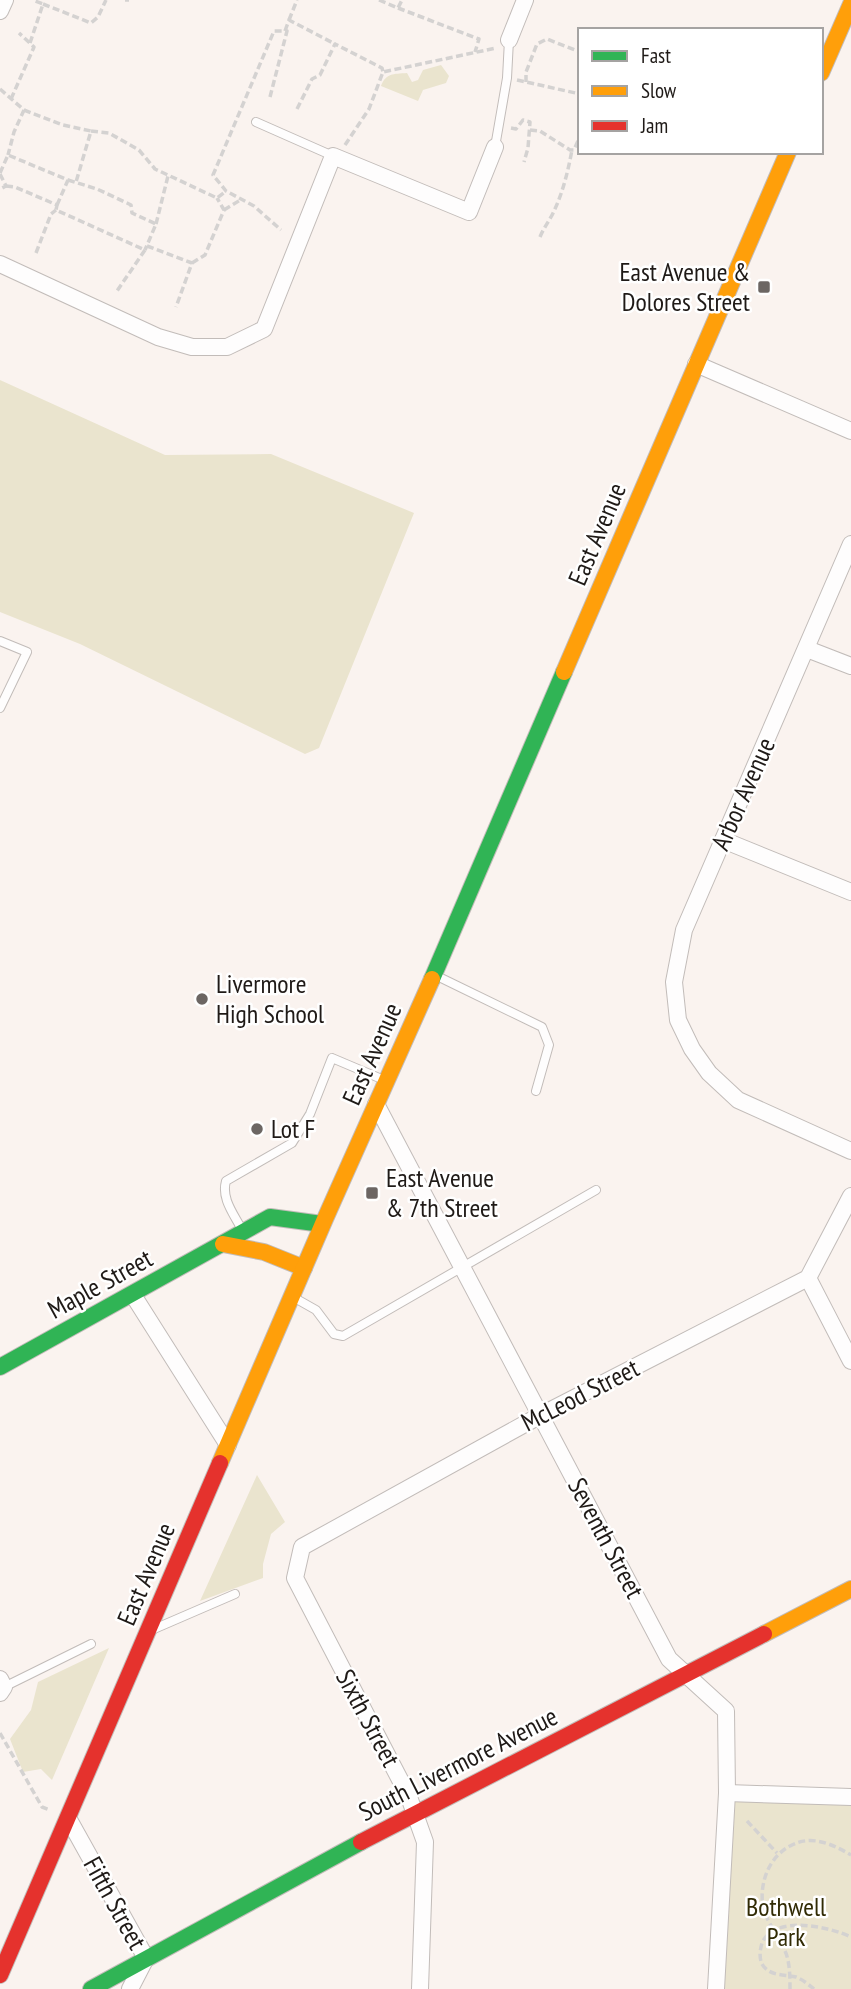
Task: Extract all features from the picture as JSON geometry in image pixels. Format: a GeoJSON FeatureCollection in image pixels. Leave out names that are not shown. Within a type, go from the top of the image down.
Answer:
{"type":"FeatureCollection","features":[{"type":"Feature","properties":{"kind":"main road"},"geometry":{"type":"LineString","coordinates":[[823,70],[846,31],[851,4]]}},
{"type":"Feature","properties":{"kind":"main road","name":"East Avenue"},"geometry":{"type":"LineString","coordinates":[[0,1975],[322,1224],[434,975],[787,154]]}},
{"type":"Feature","properties":{"kind":"main road","name":"Maple Street"},"geometry":{"type":"LineString","coordinates":[[0,1367],[134,1295],[270,1217],[322,1224]]}},
{"type":"Feature","properties":{"kind":"main road"},"geometry":{"type":"LineString","coordinates":[[223,1244],[264,1252],[304,1268]]}},
{"type":"Feature","properties":{"kind":"main road","name":"South Livermore Avenue"},"geometry":{"type":"LineString","coordinates":[[91,1989],[416,1812],[851,1589]]}},
{"type":"Feature","properties":{"kind":"street"},"geometry":{"type":"LineString","coordinates":[[0,11],[5,0]]}},
{"type":"Feature","properties":{"kind":"street"},"geometry":{"type":"LineString","coordinates":[[509,43],[525,0]]}},
{"type":"Feature","properties":{"kind":"street"},"geometry":{"type":"LineString","coordinates":[[0,264],[158,337],[192,347],[227,347],[264,329],[336,157],[469,212],[495,147]]}},
{"type":"Feature","properties":{"kind":"street"},"geometry":{"type":"LineString","coordinates":[[696,364],[851,431]]}},
{"type":"Feature","properties":{"kind":"street","name":"Arbor Avenue"},"geometry":{"type":"LineString","coordinates":[[851,544],[684,930],[674,982],[678,1020],[692,1049],[709,1073],[738,1100],[851,1152]]}},
{"type":"Feature","properties":{"kind":"street"},"geometry":{"type":"LineString","coordinates":[[807,649],[851,666]]}},
{"type":"Feature","properties":{"kind":"street"},"geometry":{"type":"LineString","coordinates":[[723,840],[851,892]]}},
{"type":"Feature","properties":{"kind":"street","name":"Seventh Street"},"geometry":{"type":"LineString","coordinates":[[376,1104],[669,1659],[726,1711],[727,1793],[716,1989]]}},
{"type":"Feature","properties":{"kind":"street"},"geometry":{"type":"LineString","coordinates":[[851,1196],[808,1278],[851,1361]]}},
{"type":"Feature","properties":{"kind":"street","name":"McLeod Street"},"geometry":{"type":"LineString","coordinates":[[295,1578],[302,1547],[541,1415],[808,1278]]}},
{"type":"Feature","properties":{"kind":"street"},"geometry":{"type":"LineString","coordinates":[[134,1295],[228,1445]]}},
{"type":"Feature","properties":{"kind":"street","name":"Sixth Street"},"geometry":{"type":"LineString","coordinates":[[295,1578],[416,1812],[426,1844],[420,1989]]}},
{"type":"Feature","properties":{"kind":"street"},"geometry":{"type":"LineString","coordinates":[[727,1793],[851,1797]]}},
{"type":"Feature","properties":{"kind":"street","name":"Fifth Street"},"geometry":{"type":"LineString","coordinates":[[68,1818],[146,1958],[130,1989]]}},
{"type":"Feature","properties":{"kind":"lane"},"geometry":{"type":"LineString","coordinates":[[495,147],[509,43]]}},
{"type":"Feature","properties":{"kind":"lane"},"geometry":{"type":"LineString","coordinates":[[256,122],[336,157]]}},
{"type":"Feature","properties":{"kind":"lane"},"geometry":{"type":"LineString","coordinates":[[0,641],[27,652],[0,708]]}},
{"type":"Feature","properties":{"kind":"lane"},"geometry":{"type":"LineString","coordinates":[[434,975],[542,1027],[549,1045],[536,1091]]}},
{"type":"Feature","properties":{"kind":"lane"},"geometry":{"type":"LineString","coordinates":[[243,1232],[223,1191],[226,1181],[292,1143],[310,1114],[332,1058],[387,1081]]}},
{"type":"Feature","properties":{"kind":"lane"},"geometry":{"type":"LineString","coordinates":[[292,1297],[316,1310],[334,1334],[343,1335],[596,1190]]}},
{"type":"Feature","properties":{"kind":"lane"},"geometry":{"type":"LineString","coordinates":[[148,1632],[235,1594]]}},
{"type":"Feature","properties":{"kind":"lane"},"geometry":{"type":"LineString","coordinates":[[1,1686],[91,1644]]}},
{"type":"Feature","properties":{"kind":"path"},"geometry":{"type":"LineString","coordinates":[[35,1],[91,23],[98,17],[106,0]]}},
{"type":"Feature","properties":{"kind":"path"},"geometry":{"type":"LineString","coordinates":[[270,97],[285,31],[297,0]]}},
{"type":"Feature","properties":{"kind":"path"},"geometry":{"type":"LineString","coordinates":[[379,0],[479,39],[475,52]]}},
{"type":"Feature","properties":{"kind":"path"},"geometry":{"type":"LineString","coordinates":[[398,8],[402,0]]}},
{"type":"Feature","properties":{"kind":"path"},"geometry":{"type":"LineString","coordinates":[[30,43],[43,4]]}},
{"type":"Feature","properties":{"kind":"path"},"geometry":{"type":"LineString","coordinates":[[289,20],[382,68],[383,72],[369,109],[336,157]]}},
{"type":"Feature","properties":{"kind":"path"},"geometry":{"type":"LineString","coordinates":[[281,230],[242,199],[226,191],[213,175],[274,31],[285,31]]}},
{"type":"Feature","properties":{"kind":"path"},"geometry":{"type":"LineString","coordinates":[[11,99],[34,47],[19,33]]}},
{"type":"Feature","properties":{"kind":"path"},"geometry":{"type":"LineString","coordinates":[[526,82],[526,72],[537,44],[547,39],[578,51]]}},
{"type":"Feature","properties":{"kind":"path"},"geometry":{"type":"LineString","coordinates":[[383,72],[509,43]]}},
{"type":"Feature","properties":{"kind":"path"},"geometry":{"type":"LineString","coordinates":[[297,109],[312,79],[320,75],[335,44]]}},
{"type":"Feature","properties":{"kind":"path"},"geometry":{"type":"LineString","coordinates":[[506,78],[578,94]]}},
{"type":"Feature","properties":{"kind":"path"},"geometry":{"type":"LineString","coordinates":[[0,89],[24,110],[62,125],[109,133],[139,150],[155,169],[218,198],[224,210]]}},
{"type":"Feature","properties":{"kind":"path"},"geometry":{"type":"LineString","coordinates":[[6,186],[0,173],[24,110]]}},
{"type":"Feature","properties":{"kind":"path"},"geometry":{"type":"LineString","coordinates":[[499,126],[516,129],[523,120],[530,122],[524,162]]}},
{"type":"Feature","properties":{"kind":"path"},"geometry":{"type":"LineString","coordinates":[[530,130],[540,131],[572,150]]}},
{"type":"Feature","properties":{"kind":"path"},"geometry":{"type":"LineString","coordinates":[[76,182],[92,131]]}},
{"type":"Feature","properties":{"kind":"path"},"geometry":{"type":"LineString","coordinates":[[541,237],[567,177],[572,150],[578,140]]}},
{"type":"Feature","properties":{"kind":"path"},"geometry":{"type":"LineString","coordinates":[[8,155],[97,189],[131,205],[135,216],[156,223]]}},
{"type":"Feature","properties":{"kind":"path"},"geometry":{"type":"LineString","coordinates":[[117,291],[146,248],[156,223],[168,176]]}},
{"type":"Feature","properties":{"kind":"path"},"geometry":{"type":"LineString","coordinates":[[36,253],[68,180]]}},
{"type":"Feature","properties":{"kind":"path"},"geometry":{"type":"LineString","coordinates":[[0,189],[6,186],[15,187],[146,248],[192,263]]}},
{"type":"Feature","properties":{"kind":"path"},"geometry":{"type":"LineString","coordinates":[[218,198],[226,191]]}},
{"type":"Feature","properties":{"kind":"path"},"geometry":{"type":"LineString","coordinates":[[176,307],[192,263],[205,254],[224,210],[242,199]]}},
{"type":"Feature","properties":{"kind":"path"},"geometry":{"type":"LineString","coordinates":[[0,1733],[42,1807],[68,1818]]}},
{"type":"Feature","properties":{"kind":"path"},"geometry":{"type":"LineString","coordinates":[[747,1822],[777,1853]]}},
{"type":"Feature","properties":{"kind":"path"},"geometry":{"type":"LineString","coordinates":[[790,1989],[786,1952],[764,1907],[764,1882],[768,1868],[777,1853],[797,1842],[817,1840],[851,1855]]}},
{"type":"Feature","properties":{"kind":"path"},"geometry":{"type":"LineString","coordinates":[[814,1989],[797,1977],[769,1971],[762,1963],[762,1942],[774,1931],[785,1926],[809,1925],[851,1937]]}},
{"type":"Feature","properties":{"kind":"green space"},"geometry":{"type":"Polygon","coordinates":[[[441,65],[449,76],[446,83],[423,90],[418,101],[381,86],[391,75],[407,73],[412,82],[418,80],[423,70],[441,65]]]}},
{"type":"Feature","properties":{"kind":"green space"},"geometry":{"type":"Polygon","coordinates":[[[0,380],[165,455],[271,454],[414,513],[319,748],[305,754],[80,644],[0,612],[0,380]]]}},
{"type":"Feature","properties":{"kind":"green space"},"geometry":{"type":"Polygon","coordinates":[[[257,1475],[285,1522],[271,1534],[263,1564],[263,1578],[200,1601],[257,1475]]]}},
{"type":"Feature","properties":{"kind":"green space"},"geometry":{"type":"Polygon","coordinates":[[[109,1648],[52,1780],[41,1769],[23,1772],[10,1739],[31,1710],[38,1682],[109,1648]]]}},
{"type":"Feature","properties":{"kind":"green space","name":"Bothwell Park"},"geometry":{"type":"Polygon","coordinates":[[[727,1793],[851,1797],[851,1989],[716,1989],[727,1793]]]}},
{"type":"Feature","properties":{"kind":"traffic: fast"},"geometry":{"type":"LineString","coordinates":[[432,979],[564,672]]}},
{"type":"Feature","properties":{"kind":"traffic: fast"},"geometry":{"type":"LineString","coordinates":[[0,1367],[270,1217],[322,1224]]}},
{"type":"Feature","properties":{"kind":"traffic: fast"},"geometry":{"type":"LineString","coordinates":[[91,1989],[361,1842]]}},
{"type":"Feature","properties":{"kind":"traffic: slow"},"geometry":{"type":"LineString","coordinates":[[823,68],[851,4]]}},
{"type":"Feature","properties":{"kind":"traffic: slow"},"geometry":{"type":"LineString","coordinates":[[564,672],[787,154]]}},
{"type":"Feature","properties":{"kind":"traffic: slow"},"geometry":{"type":"LineString","coordinates":[[220,1463],[432,979]]}},
{"type":"Feature","properties":{"kind":"traffic: slow"},"geometry":{"type":"LineString","coordinates":[[223,1244],[264,1252],[304,1268]]}},
{"type":"Feature","properties":{"kind":"traffic: slow"},"geometry":{"type":"LineString","coordinates":[[764,1634],[851,1589]]}},
{"type":"Feature","properties":{"kind":"traffic: jam"},"geometry":{"type":"LineString","coordinates":[[0,1975],[220,1463]]}},
{"type":"Feature","properties":{"kind":"traffic: jam"},"geometry":{"type":"LineString","coordinates":[[361,1842],[764,1634]]}},
{"type":"Feature","properties":{"kind":"place","name":"East Avenue & Dolores Street"},"geometry":{"type":"Point","coordinates":[764,287]}},
{"type":"Feature","properties":{"kind":"place","name":"Livermore High School"},"geometry":{"type":"Point","coordinates":[202,999]}},
{"type":"Feature","properties":{"kind":"place","name":"Lot F"},"geometry":{"type":"Point","coordinates":[257,1129]}},
{"type":"Feature","properties":{"kind":"place","name":"East Avenue & 7th Street"},"geometry":{"type":"Point","coordinates":[372,1193]}}]}
